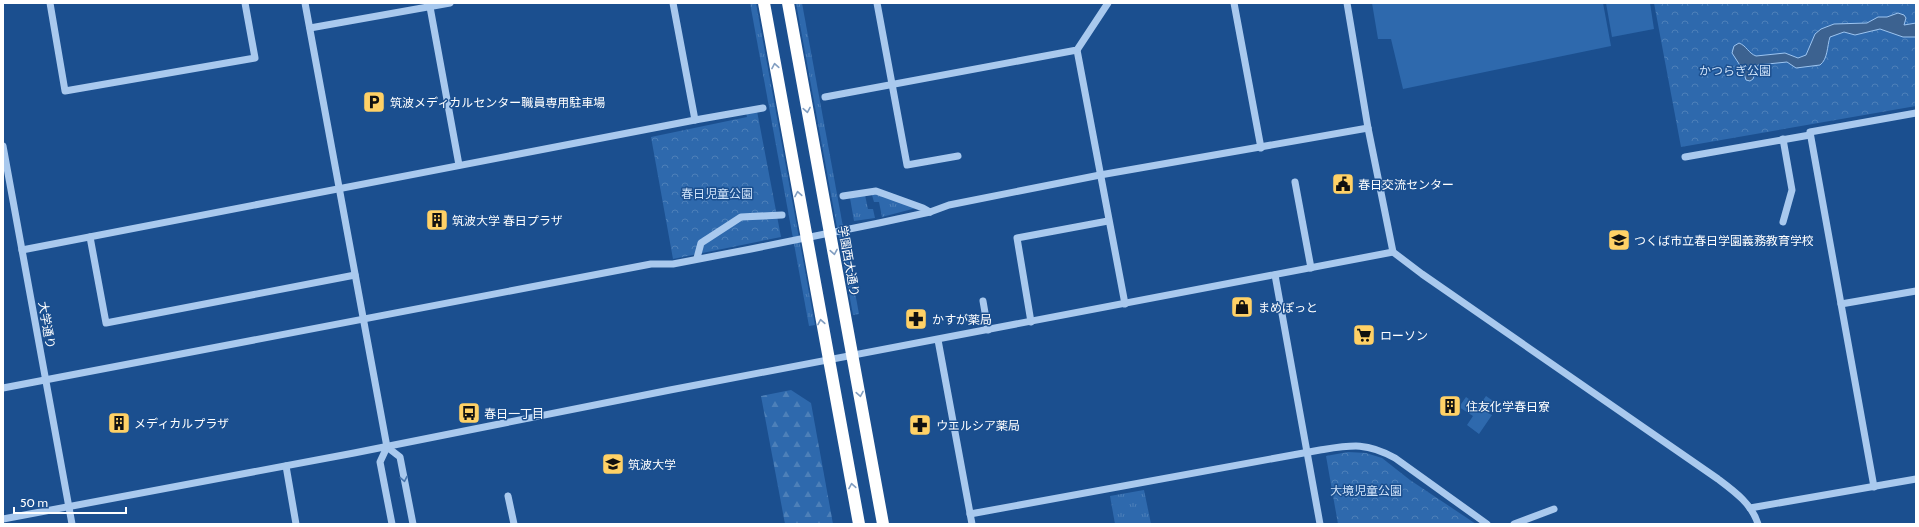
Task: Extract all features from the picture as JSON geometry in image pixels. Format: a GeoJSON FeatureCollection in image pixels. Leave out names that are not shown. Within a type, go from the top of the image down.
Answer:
{"type":"FeatureCollection","features":[{"type":"Feature","properties":{"kind":"highway"},"geometry":{"type":"LineString","coordinates":[[764,3],[859,524]]}},
{"type":"Feature","properties":{"kind":"highway","name":"学園西大通り"},"geometry":{"type":"LineString","coordinates":[[788,3],[883,524]]}},
{"type":"Feature","properties":{"kind":"street"},"geometry":{"type":"LineString","coordinates":[[50,3],[65,91],[255,58],[245,3]]}},
{"type":"Feature","properties":{"kind":"street"},"geometry":{"type":"LineString","coordinates":[[305,3],[387,447],[380,462],[392,524]]}},
{"type":"Feature","properties":{"kind":"street"},"geometry":{"type":"LineString","coordinates":[[310,28],[450,3]]}},
{"type":"Feature","properties":{"kind":"street"},"geometry":{"type":"LineString","coordinates":[[674,3],[695,120]]}},
{"type":"Feature","properties":{"kind":"street"},"geometry":{"type":"LineString","coordinates":[[877,3],[907,165],[958,156]]}},
{"type":"Feature","properties":{"kind":"street"},"geometry":{"type":"LineString","coordinates":[[1108,3],[1077,50],[1108,221],[1125,304]]}},
{"type":"Feature","properties":{"kind":"street"},"geometry":{"type":"LineString","coordinates":[[1234,3],[1261,148]]}},
{"type":"Feature","properties":{"kind":"street"},"geometry":{"type":"LineString","coordinates":[[1346,3],[1368,128],[1393,252],[1422,274],[1718,479],[1738,495],[1750,508],[1758,524]]}},
{"type":"Feature","properties":{"kind":"street"},"geometry":{"type":"LineString","coordinates":[[430,7],[459,165]]}},
{"type":"Feature","properties":{"kind":"street"},"geometry":{"type":"LineString","coordinates":[[825,97],[1077,50]]}},
{"type":"Feature","properties":{"kind":"street"},"geometry":{"type":"LineString","coordinates":[[22,250],[459,165],[763,108]]}},
{"type":"Feature","properties":{"kind":"street"},"geometry":{"type":"LineString","coordinates":[[1686,157],[1810,135],[1810,132],[1916,113]]}},
{"type":"Feature","properties":{"kind":"street"},"geometry":{"type":"LineString","coordinates":[[3,388],[644,265],[673,264],[697,258],[862,227],[930,212],[949,206],[1100,175],[1261,148],[1368,128]]}},
{"type":"Feature","properties":{"kind":"street"},"geometry":{"type":"LineString","coordinates":[[1810,135],[1874,487]]}},
{"type":"Feature","properties":{"kind":"street"},"geometry":{"type":"LineString","coordinates":[[1783,139],[1792,190],[1783,222]]}},
{"type":"Feature","properties":{"kind":"street","name":"大学通り"},"geometry":{"type":"LineString","coordinates":[[3,146],[72,524]]}},
{"type":"Feature","properties":{"kind":"street"},"geometry":{"type":"LineString","coordinates":[[1295,182],[1311,268]]}},
{"type":"Feature","properties":{"kind":"street"},"geometry":{"type":"LineString","coordinates":[[843,196],[876,191],[930,212]]}},
{"type":"Feature","properties":{"kind":"street"},"geometry":{"type":"LineString","coordinates":[[697,258],[701,243],[741,217],[749,215],[782,215]]}},
{"type":"Feature","properties":{"kind":"street"},"geometry":{"type":"LineString","coordinates":[[1031,322],[1016,238],[1108,221]]}},
{"type":"Feature","properties":{"kind":"street"},"geometry":{"type":"LineString","coordinates":[[90,237],[106,323],[355,275]]}},
{"type":"Feature","properties":{"kind":"street"},"geometry":{"type":"LineString","coordinates":[[3,519],[387,447],[670,390],[1393,252]]}},
{"type":"Feature","properties":{"kind":"street"},"geometry":{"type":"LineString","coordinates":[[1275,275],[1320,524]]}},
{"type":"Feature","properties":{"kind":"street"},"geometry":{"type":"LineString","coordinates":[[1841,304],[1916,291]]}},
{"type":"Feature","properties":{"kind":"street"},"geometry":{"type":"LineString","coordinates":[[983,300],[988,330]]}},
{"type":"Feature","properties":{"kind":"street"},"geometry":{"type":"LineString","coordinates":[[938,340],[972,524]]}},
{"type":"Feature","properties":{"kind":"street"},"geometry":{"type":"LineString","coordinates":[[970,514],[1341,446],[1357,445],[1379,449],[1395,458],[1487,524]]}},
{"type":"Feature","properties":{"kind":"street"},"geometry":{"type":"LineString","coordinates":[[387,447],[400,457],[413,524]]}},
{"type":"Feature","properties":{"kind":"street"},"geometry":{"type":"LineString","coordinates":[[286,466],[296,524]]}},
{"type":"Feature","properties":{"kind":"street"},"geometry":{"type":"LineString","coordinates":[[1750,508],[1916,479]]}},
{"type":"Feature","properties":{"kind":"street"},"geometry":{"type":"LineString","coordinates":[[508,496],[514,524]]}},
{"type":"Feature","properties":{"kind":"street"},"geometry":{"type":"LineString","coordinates":[[1514,524],[1554,510]]}},
{"type":"Feature","properties":{"kind":"green space"},"geometry":{"type":"Polygon","coordinates":[[[750,3],[756,3],[815,325],[809,326],[750,3]]]}},
{"type":"Feature","properties":{"kind":"green space"},"geometry":{"type":"Polygon","coordinates":[[[796,3],[802,3],[859,314],[853,315],[796,3]]]}},
{"type":"Feature","properties":{"kind":"green space"},"geometry":{"type":"Polygon","coordinates":[[[1372,3],[1603,3],[1611,46],[1403,89],[1391,39],[1378,39],[1372,3]]]}},
{"type":"Feature","properties":{"kind":"green space"},"geometry":{"type":"Polygon","coordinates":[[[1606,3],[1650,3],[1654,29],[1612,37],[1606,3]]]}},
{"type":"Feature","properties":{"kind":"green space","name":"かつらぎ公園"},"geometry":{"type":"Polygon","coordinates":[[[1654,3],[1916,3],[1916,106],[1681,147],[1654,3]]]}},
{"type":"Feature","properties":{"kind":"green space","name":"春日児童公園"},"geometry":{"type":"Polygon","coordinates":[[[757,111],[781,237],[673,259],[651,137],[747,117],[746,113],[757,111]]]}},
{"type":"Feature","properties":{"kind":"green space"},"geometry":{"type":"Polygon","coordinates":[[[876,194],[916,208],[882,217],[879,202],[874,202],[872,195],[876,194]]]}},
{"type":"Feature","properties":{"kind":"green space"},"geometry":{"type":"Polygon","coordinates":[[[865,195],[868,209],[873,209],[875,218],[854,221],[850,198],[865,195]]]}},
{"type":"Feature","properties":{"kind":"green space"},"geometry":{"type":"Polygon","coordinates":[[[791,390],[811,403],[833,524],[785,524],[761,396],[791,390]]]}},
{"type":"Feature","properties":{"kind":"green space"},"geometry":{"type":"Polygon","coordinates":[[[1486,396],[1496,403],[1488,413],[1492,415],[1479,434],[1467,425],[1473,416],[1459,407],[1466,397],[1479,406],[1486,396]]]}},
{"type":"Feature","properties":{"kind":"green space","name":"大境児童公園"},"geometry":{"type":"Polygon","coordinates":[[[1348,452],[1366,453],[1382,458],[1410,480],[1476,524],[1338,524],[1326,456],[1348,452]]]}},
{"type":"Feature","properties":{"kind":"green space"},"geometry":{"type":"Polygon","coordinates":[[[1144,490],[1151,524],[1115,524],[1110,496],[1144,490]]]}},
{"type":"Feature","properties":{"kind":"shaded area"},"geometry":{"type":"Polygon","coordinates":[[[1898,13],[1904,15],[1906,18],[1904,25],[1916,23],[1916,37],[1903,37],[1880,29],[1855,35],[1844,32],[1830,37],[1825,59],[1820,65],[1796,68],[1787,62],[1758,65],[1753,79],[1750,81],[1746,80],[1743,70],[1732,53],[1734,46],[1739,43],[1756,56],[1785,53],[1798,58],[1806,55],[1815,34],[1821,29],[1834,24],[1867,23],[1878,17],[1887,17],[1898,13]]]}},
{"type":"Feature","properties":{"kind":"place","name":"筑波メディカルセンター職員専用駐車場"},"geometry":{"type":"Point","coordinates":[374,102]}},
{"type":"Feature","properties":{"kind":"place","name":"春日交流センター"},"geometry":{"type":"Point","coordinates":[1343,184]}},
{"type":"Feature","properties":{"kind":"place","name":"筑波大学 春日プラザ"},"geometry":{"type":"Point","coordinates":[437,220]}},
{"type":"Feature","properties":{"kind":"place","name":"つくば市立春日学園義務教育学校"},"geometry":{"type":"Point","coordinates":[1619,240]}},
{"type":"Feature","properties":{"kind":"place","name":"まめぽっと"},"geometry":{"type":"Point","coordinates":[1242,307]}},
{"type":"Feature","properties":{"kind":"place","name":"かすが薬局"},"geometry":{"type":"Point","coordinates":[916,319]}},
{"type":"Feature","properties":{"kind":"place","name":"ローソン"},"geometry":{"type":"Point","coordinates":[1364,335]}},
{"type":"Feature","properties":{"kind":"place","name":"住友化学春日寮"},"geometry":{"type":"Point","coordinates":[1450,406]}},
{"type":"Feature","properties":{"kind":"place","name":"春日一丁目"},"geometry":{"type":"Point","coordinates":[469,413]}},
{"type":"Feature","properties":{"kind":"place","name":"メディカルプラザ"},"geometry":{"type":"Point","coordinates":[119,423]}},
{"type":"Feature","properties":{"kind":"place","name":"ウエルシア薬局"},"geometry":{"type":"Point","coordinates":[920,425]}},
{"type":"Feature","properties":{"kind":"place","name":"筑波大学"},"geometry":{"type":"Point","coordinates":[613,464]}}]}
